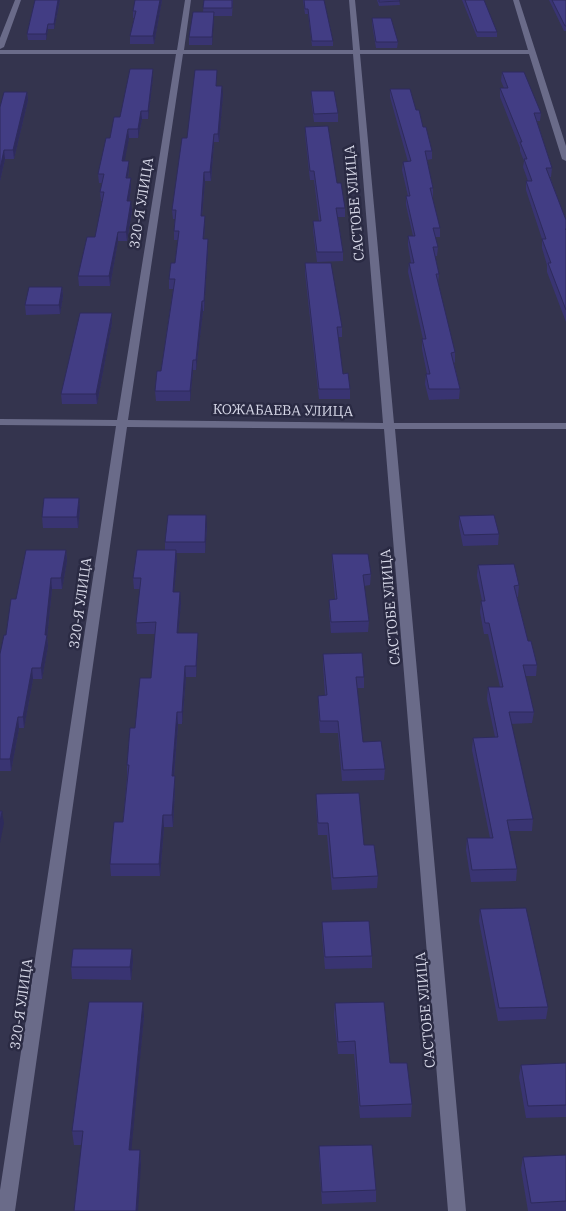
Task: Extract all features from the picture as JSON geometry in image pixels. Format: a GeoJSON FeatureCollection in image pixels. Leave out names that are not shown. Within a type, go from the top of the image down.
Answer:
{"type":"FeatureCollection","features":[{"type":"Feature","properties":{"kind":"street"},"geometry":{"type":"LineString","coordinates":[[0,47],[18,0]]}},
{"type":"Feature","properties":{"kind":"street","name":"320-Я УЛИЦА"},"geometry":{"type":"LineString","coordinates":[[6,1211],[122,423],[188,0]]}},
{"type":"Feature","properties":{"kind":"street","name":"САСТОБЕ УЛИЦА"},"geometry":{"type":"LineString","coordinates":[[352,0],[457,1211]]}},
{"type":"Feature","properties":{"kind":"street"},"geometry":{"type":"LineString","coordinates":[[516,0],[566,160]]}},
{"type":"Feature","properties":{"kind":"street"},"geometry":{"type":"LineString","coordinates":[[0,52],[531,52]]}},
{"type":"Feature","properties":{"kind":"street","name":"КОЖАБАЕВА УЛИЦА"},"geometry":{"type":"LineString","coordinates":[[0,422],[566,426]]}},
{"type":"Feature","properties":{"kind":"building"},"geometry":{"type":"Polygon","coordinates":[[[35,0],[58,0],[54,24],[48,24],[46,34],[27,34],[35,0]]]}},
{"type":"Feature","properties":{"kind":"building"},"geometry":{"type":"Polygon","coordinates":[[[135,0],[160,0],[153,36],[130,36],[136,11],[133,11],[135,0]]]}},
{"type":"Feature","properties":{"kind":"building"},"geometry":{"type":"Polygon","coordinates":[[[204,0],[232,0],[232,8],[203,8],[204,0]]]}},
{"type":"Feature","properties":{"kind":"building"},"geometry":{"type":"Polygon","coordinates":[[[304,0],[324,0],[333,41],[312,41],[308,9],[305,9],[304,0]]]}},
{"type":"Feature","properties":{"kind":"building"},"geometry":{"type":"Polygon","coordinates":[[[379,0],[399,0],[400,1],[379,2],[379,0]]]}},
{"type":"Feature","properties":{"kind":"building"},"geometry":{"type":"Polygon","coordinates":[[[465,0],[484,0],[497,32],[477,32],[465,0]]]}},
{"type":"Feature","properties":{"kind":"building"},"geometry":{"type":"Polygon","coordinates":[[[552,0],[566,0],[566,26],[565,26],[552,0]]]}},
{"type":"Feature","properties":{"kind":"building"},"geometry":{"type":"Polygon","coordinates":[[[193,12],[214,12],[212,37],[189,37],[193,12]]]}},
{"type":"Feature","properties":{"kind":"building"},"geometry":{"type":"Polygon","coordinates":[[[372,18],[391,18],[398,42],[376,42],[372,18]]]}},
{"type":"Feature","properties":{"kind":"building"},"geometry":{"type":"Polygon","coordinates":[[[130,69],[153,69],[148,111],[141,111],[138,129],[128,129],[122,161],[129,161],[126,178],[131,178],[127,201],[131,201],[126,232],[118,232],[109,276],[78,276],[87,237],[95,237],[104,192],[100,192],[104,174],[98,174],[106,138],[110,138],[114,117],[120,117],[130,69]]]}},
{"type":"Feature","properties":{"kind":"building"},"geometry":{"type":"Polygon","coordinates":[[[195,70],[217,70],[216,86],[222,86],[218,134],[214,134],[210,172],[204,172],[201,216],[205,216],[203,239],[208,239],[204,301],[202,301],[196,360],[193,360],[190,391],[155,391],[157,371],[161,371],[175,279],[169,279],[171,263],[175,263],[179,231],[174,231],[176,210],[172,210],[182,138],[187,138],[195,70]]]}},
{"type":"Feature","properties":{"kind":"building"},"geometry":{"type":"Polygon","coordinates":[[[502,72],[524,72],[541,113],[534,113],[552,168],[546,168],[566,220],[566,310],[548,263],[551,263],[542,239],[546,239],[526,181],[532,181],[524,159],[527,159],[520,142],[522,142],[500,88],[508,88],[502,72]]]}},
{"type":"Feature","properties":{"kind":"building"},"geometry":{"type":"Polygon","coordinates":[[[390,89],[410,89],[416,110],[419,110],[423,127],[426,127],[432,151],[425,151],[433,188],[430,188],[440,228],[433,228],[438,247],[433,247],[439,274],[436,274],[455,352],[451,353],[460,389],[429,389],[426,374],[430,374],[422,339],[426,339],[409,263],[414,263],[408,236],[415,236],[406,196],[410,196],[403,162],[411,161],[390,89]]]}},
{"type":"Feature","properties":{"kind":"building"},"geometry":{"type":"Polygon","coordinates":[[[311,91],[334,91],[338,113],[314,114],[311,91]]]}},
{"type":"Feature","properties":{"kind":"building"},"geometry":{"type":"Polygon","coordinates":[[[4,92],[27,92],[13,150],[4,150],[0,169],[0,107],[4,92]]]}},
{"type":"Feature","properties":{"kind":"building"},"geometry":{"type":"Polygon","coordinates":[[[328,126],[337,183],[341,183],[345,208],[336,208],[343,252],[317,252],[313,221],[321,221],[314,171],[310,171],[305,127],[328,126]]]}},
{"type":"Feature","properties":{"kind":"building"},"geometry":{"type":"Polygon","coordinates":[[[305,263],[331,263],[342,327],[337,327],[343,374],[348,373],[350,389],[319,389],[305,263]]]}},
{"type":"Feature","properties":{"kind":"building"},"geometry":{"type":"Polygon","coordinates":[[[29,287],[62,287],[59,305],[25,305],[29,287]]]}},
{"type":"Feature","properties":{"kind":"building"},"geometry":{"type":"Polygon","coordinates":[[[80,313],[112,313],[96,394],[61,394],[80,313]]]}},
{"type":"Feature","properties":{"kind":"building"},"geometry":{"type":"Polygon","coordinates":[[[44,498],[79,498],[77,517],[42,517],[44,498]]]}},
{"type":"Feature","properties":{"kind":"building"},"geometry":{"type":"Polygon","coordinates":[[[168,515],[206,515],[205,542],[165,542],[168,515]]]}},
{"type":"Feature","properties":{"kind":"building"},"geometry":{"type":"Polygon","coordinates":[[[494,515],[499,534],[464,535],[459,516],[494,515]]]}},
{"type":"Feature","properties":{"kind":"building"},"geometry":{"type":"Polygon","coordinates":[[[26,550],[66,550],[61,578],[51,578],[45,635],[47,635],[41,668],[32,668],[23,717],[18,717],[10,759],[0,759],[0,654],[4,635],[6,635],[11,599],[16,599],[26,550]]]}},
{"type":"Feature","properties":{"kind":"building"},"geometry":{"type":"Polygon","coordinates":[[[137,550],[176,550],[173,592],[180,592],[177,633],[198,633],[196,666],[185,666],[182,712],[177,712],[172,776],[175,776],[172,815],[163,815],[159,864],[110,864],[114,822],[123,822],[129,765],[127,765],[130,728],[135,728],[140,678],[151,678],[156,622],[136,623],[141,578],[133,578],[137,550]]]}},
{"type":"Feature","properties":{"kind":"building"},"geometry":{"type":"Polygon","coordinates":[[[332,554],[368,554],[371,574],[363,575],[369,621],[331,622],[329,600],[337,599],[332,554]]]}},
{"type":"Feature","properties":{"kind":"building"},"geometry":{"type":"Polygon","coordinates":[[[514,564],[519,585],[514,586],[528,641],[531,641],[537,665],[523,665],[534,712],[509,712],[533,819],[507,820],[517,869],[472,870],[467,838],[493,838],[473,738],[498,737],[488,687],[503,687],[489,623],[485,623],[481,601],[485,601],[478,565],[514,564]]]}},
{"type":"Feature","properties":{"kind":"building"},"geometry":{"type":"Polygon","coordinates":[[[362,653],[364,677],[356,677],[363,742],[381,741],[385,769],[343,770],[338,721],[320,721],[318,696],[327,695],[323,654],[362,653]]]}},
{"type":"Feature","properties":{"kind":"building"},"geometry":{"type":"Polygon","coordinates":[[[359,793],[364,845],[374,845],[378,876],[333,878],[328,823],[318,823],[316,794],[359,793]]]}},
{"type":"Feature","properties":{"kind":"building"},"geometry":{"type":"Polygon","coordinates":[[[526,908],[548,1007],[499,1008],[480,909],[526,908]]]}},
{"type":"Feature","properties":{"kind":"building"},"geometry":{"type":"Polygon","coordinates":[[[369,921],[372,956],[325,957],[322,922],[369,921]]]}},
{"type":"Feature","properties":{"kind":"building"},"geometry":{"type":"Polygon","coordinates":[[[73,949],[132,949],[130,967],[71,967],[73,949]]]}},
{"type":"Feature","properties":{"kind":"building"},"geometry":{"type":"Polygon","coordinates":[[[89,1002],[143,1002],[129,1150],[140,1150],[136,1211],[74,1211],[83,1131],[72,1131],[89,1002]]]}},
{"type":"Feature","properties":{"kind":"building"},"geometry":{"type":"Polygon","coordinates":[[[384,1002],[390,1063],[407,1063],[412,1104],[360,1106],[355,1041],[338,1042],[335,1003],[384,1002]]]}},
{"type":"Feature","properties":{"kind":"building"},"geometry":{"type":"Polygon","coordinates":[[[566,1063],[566,1105],[528,1106],[521,1065],[566,1063]]]}},
{"type":"Feature","properties":{"kind":"building"},"geometry":{"type":"Polygon","coordinates":[[[372,1145],[376,1190],[322,1192],[319,1146],[372,1145]]]}},
{"type":"Feature","properties":{"kind":"building"},"geometry":{"type":"Polygon","coordinates":[[[566,1155],[566,1201],[531,1203],[523,1157],[566,1155]]]}}]}
